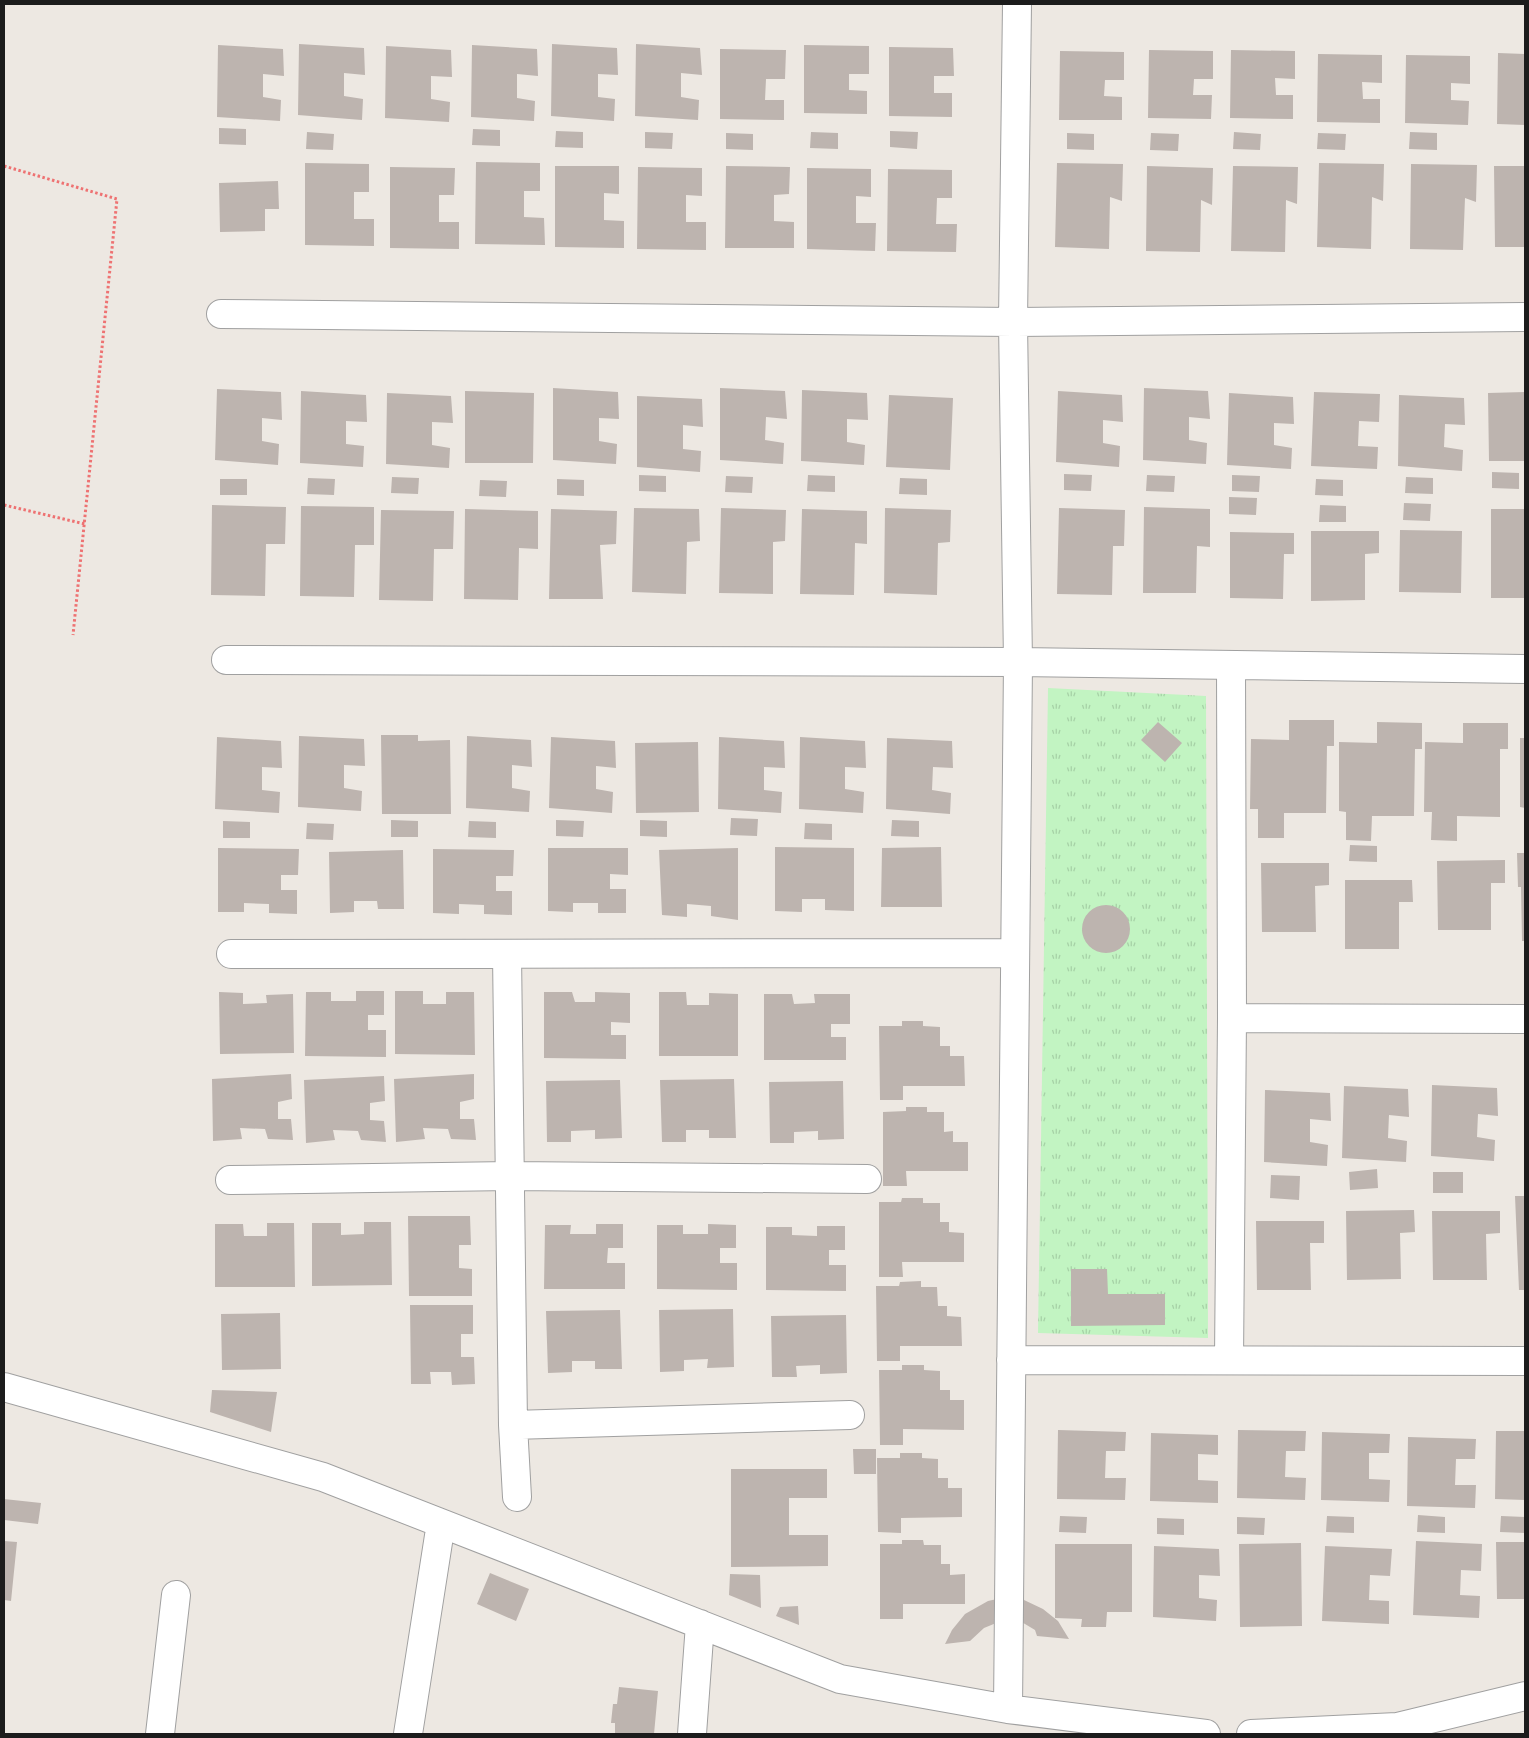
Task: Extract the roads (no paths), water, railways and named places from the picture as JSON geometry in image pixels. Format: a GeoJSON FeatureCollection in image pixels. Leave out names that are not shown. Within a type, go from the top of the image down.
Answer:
{"type":"FeatureCollection","features":[{"type":"Feature","properties":{"kind":"street"},"geometry":{"type":"LineString","coordinates":[[1008,1709],[1018,662],[1013,322],[1017,4]]}},
{"type":"Feature","properties":{"kind":"street"},"geometry":{"type":"LineString","coordinates":[[221,314],[1013,322],[1525,317]]}},
{"type":"Feature","properties":{"kind":"street"},"geometry":{"type":"LineString","coordinates":[[226,660],[1018,662],[1525,669]]}},
{"type":"Feature","properties":{"kind":"street"},"geometry":{"type":"LineString","coordinates":[[1229,1360],[1232,1018],[1232,664]]}},
{"type":"Feature","properties":{"kind":"street"},"geometry":{"type":"LineString","coordinates":[[231,954],[1015,953]]}},
{"type":"Feature","properties":{"kind":"street"},"geometry":{"type":"LineString","coordinates":[[507,954],[514,1425],[517,1497]]}},
{"type":"Feature","properties":{"kind":"street"},"geometry":{"type":"LineString","coordinates":[[1232,1018],[1525,1019]]}},
{"type":"Feature","properties":{"kind":"street"},"geometry":{"type":"LineString","coordinates":[[230,1180],[510,1176],[866,1179]]}},
{"type":"Feature","properties":{"kind":"street"},"geometry":{"type":"LineString","coordinates":[[1011,1360],[1525,1360]]}},
{"type":"Feature","properties":{"kind":"street"},"geometry":{"type":"LineString","coordinates":[[4,1387],[323,1477],[840,1679],[1008,1709],[1206,1734]]}},
{"type":"Feature","properties":{"kind":"street"},"geometry":{"type":"LineString","coordinates":[[514,1425],[850,1416]]}},
{"type":"Feature","properties":{"kind":"street"},"geometry":{"type":"LineString","coordinates":[[408,1734],[441,1523]]}},
{"type":"Feature","properties":{"kind":"street"},"geometry":{"type":"LineString","coordinates":[[160,1734],[176,1595]]}},
{"type":"Feature","properties":{"kind":"street"},"geometry":{"type":"LineString","coordinates":[[692,1734],[700,1624]]}},
{"type":"Feature","properties":{"kind":"street"},"geometry":{"type":"LineString","coordinates":[[1251,1734],[1397,1727],[1525,1696]]}}]}
